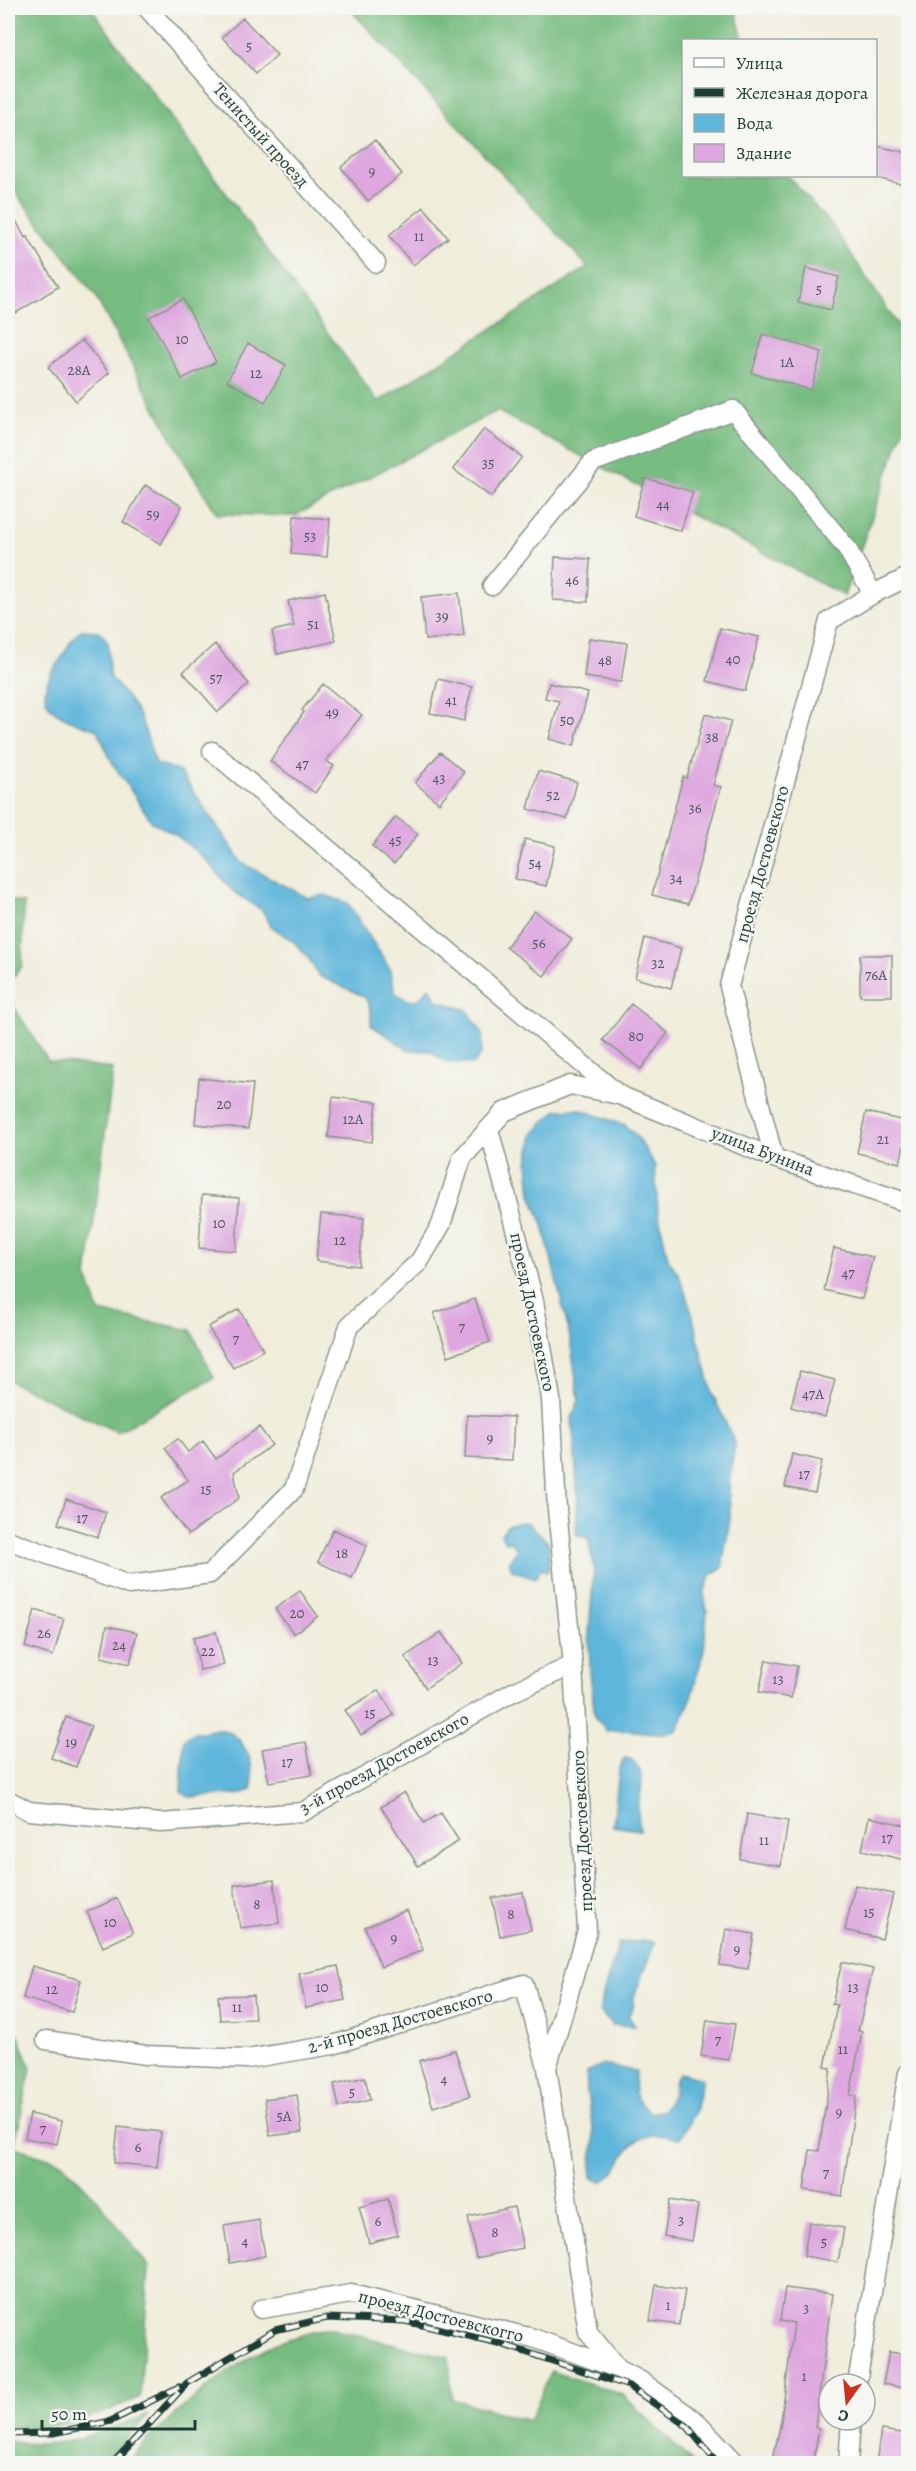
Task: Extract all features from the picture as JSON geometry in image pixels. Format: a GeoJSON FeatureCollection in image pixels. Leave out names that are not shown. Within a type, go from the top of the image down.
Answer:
{"type":"FeatureCollection","features":[{"type":"Feature","properties":{"kind":"street","name":"Тенистый проезд"},"geometry":{"type":"LineString","coordinates":[[147,8],[376,263]]}},
{"type":"Feature","properties":{"kind":"street"},"geometry":{"type":"LineString","coordinates":[[492,586],[593,462],[733,410],[846,547],[873,594]]}},
{"type":"Feature","properties":{"kind":"street","name":"проезд Достоевского"},"geometry":{"type":"LineString","coordinates":[[774,1158],[729,986],[829,621],[873,594],[909,577]]}},
{"type":"Feature","properties":{"kind":"street"},"geometry":{"type":"LineString","coordinates":[[212,751],[620,1095]]}},
{"type":"Feature","properties":{"kind":"street"},"geometry":{"type":"LineString","coordinates":[[8,1540],[129,1585],[210,1574],[294,1489],[349,1326],[419,1262],[441,1225],[462,1158],[504,1112],[570,1085],[620,1095]]}},
{"type":"Feature","properties":{"kind":"street","name":"улица Бунина"},"geometry":{"type":"LineString","coordinates":[[620,1095],[774,1158],[909,1203]]}},
{"type":"Feature","properties":{"kind":"street","name":"проезд Достоевского"},"geometry":{"type":"LineString","coordinates":[[489,1129],[534,1301],[551,1399],[557,1510],[573,1665],[587,1931],[547,2068],[588,2332],[618,2369],[642,2380],[698,2422],[737,2463]]}},
{"type":"Feature","properties":{"kind":"street","name":"3-й проезд Достоевского"},"geometry":{"type":"LineString","coordinates":[[8,1800],[29,1811],[161,1823],[303,1812],[512,1693],[573,1665]]}},
{"type":"Feature","properties":{"kind":"street","name":"2-й проезд Достоевского"},"geometry":{"type":"LineString","coordinates":[[46,2040],[146,2055],[247,2059],[333,2045],[524,1984],[547,2068]]}},
{"type":"Feature","properties":{"kind":"street"},"geometry":{"type":"LineString","coordinates":[[859,2372],[909,2073]]}},
{"type":"Feature","properties":{"kind":"street","name":"проезд Достоевскогго"},"geometry":{"type":"LineString","coordinates":[[261,2309],[351,2294],[533,2338],[618,2369]]}},
{"type":"Feature","properties":{"kind":"street"},"geometry":{"type":"LineString","coordinates":[[848,2463],[850,2432]]}},
{"type":"Feature","properties":{"kind":"green space"},"geometry":{"type":"Polygon","coordinates":[[[8,8],[91,8],[378,402],[588,267],[349,8],[735,8],[743,39],[682,39],[682,177],[789,177],[833,227],[908,341],[908,415],[844,596],[497,411],[294,516],[217,514],[184,461],[94,294],[8,183],[8,8]]]}},
{"type":"Feature","properties":{"kind":"green space"},"geometry":{"type":"Polygon","coordinates":[[[8,900],[24,903],[22,966],[8,984],[8,900]]]}},
{"type":"Feature","properties":{"kind":"green space"},"geometry":{"type":"Polygon","coordinates":[[[8,997],[48,1061],[113,1069],[87,1277],[99,1312],[191,1330],[214,1378],[117,1432],[8,1380],[8,997]]]}},
{"type":"Feature","properties":{"kind":"green space"},"geometry":{"type":"Polygon","coordinates":[[[8,2032],[18,2034],[31,2068],[14,2147],[61,2162],[95,2197],[149,2267],[140,2397],[93,2416],[43,2427],[8,2426],[8,2032]]]}},
{"type":"Feature","properties":{"kind":"green space"},"geometry":{"type":"Polygon","coordinates":[[[327,2328],[449,2357],[452,2399],[530,2421],[551,2371],[623,2395],[693,2463],[129,2463],[173,2416],[235,2367],[277,2343],[327,2328]]]}},
{"type":"Feature","properties":{"kind":"green space"},"geometry":{"type":"Polygon","coordinates":[[[149,2414],[104,2463],[8,2463],[8,2441],[26,2444],[62,2442],[97,2433],[149,2414]]]}},
{"type":"Feature","properties":{"kind":"water"},"geometry":{"type":"Polygon","coordinates":[[[81,630],[99,631],[108,642],[109,676],[136,710],[156,764],[180,772],[242,863],[308,898],[325,895],[348,903],[390,969],[395,993],[410,1001],[419,999],[429,987],[438,1001],[467,1010],[483,1034],[481,1054],[474,1064],[446,1062],[430,1051],[409,1050],[371,1025],[371,1010],[365,997],[319,976],[308,957],[294,942],[271,926],[263,911],[233,891],[206,860],[176,835],[152,822],[113,764],[97,730],[58,713],[50,707],[46,698],[50,676],[72,640],[81,630]]]}},
{"type":"Feature","properties":{"kind":"water"},"geometry":{"type":"Polygon","coordinates":[[[579,1109],[625,1125],[639,1139],[655,1166],[658,1212],[668,1259],[679,1275],[690,1307],[712,1393],[735,1443],[729,1483],[730,1519],[722,1568],[710,1575],[704,1594],[707,1611],[704,1650],[690,1701],[677,1731],[668,1733],[607,1731],[595,1717],[589,1633],[594,1569],[588,1538],[576,1535],[578,1496],[572,1418],[579,1400],[569,1332],[543,1225],[531,1194],[528,1163],[533,1134],[545,1121],[557,1110],[579,1109]]]}},
{"type":"Feature","properties":{"kind":"water"},"geometry":{"type":"Polygon","coordinates":[[[521,1522],[528,1523],[549,1543],[548,1572],[541,1569],[535,1578],[512,1570],[509,1561],[517,1549],[512,1543],[504,1541],[501,1534],[507,1526],[521,1522]]]}},
{"type":"Feature","properties":{"kind":"water"},"geometry":{"type":"Polygon","coordinates":[[[218,1729],[228,1732],[242,1743],[252,1770],[252,1789],[242,1794],[189,1797],[181,1791],[184,1740],[191,1734],[218,1729]]]}},
{"type":"Feature","properties":{"kind":"water"},"geometry":{"type":"Polygon","coordinates":[[[624,1758],[631,1759],[641,1775],[638,1808],[640,1830],[613,1826],[619,1770],[624,1758]]]}},
{"type":"Feature","properties":{"kind":"water"},"geometry":{"type":"Polygon","coordinates":[[[655,1942],[634,1996],[633,2008],[628,2016],[635,2026],[612,2025],[600,2011],[619,1943],[655,1942]]]}},
{"type":"Feature","properties":{"kind":"water"},"geometry":{"type":"Polygon","coordinates":[[[602,2065],[636,2071],[634,2083],[637,2099],[650,2113],[663,2111],[674,2092],[675,2078],[680,2073],[702,2079],[695,2112],[680,2138],[651,2135],[640,2139],[627,2151],[614,2172],[600,2182],[592,2177],[594,2134],[587,2072],[602,2065]]]}},
{"type":"Feature","properties":{"kind":"building"},"geometry":{"type":"Polygon","coordinates":[[[243,18],[277,55],[256,74],[222,37],[243,18]]]}},
{"type":"Feature","properties":{"kind":"building"},"geometry":{"type":"Polygon","coordinates":[[[375,140],[402,174],[368,201],[341,167],[375,140]]]}},
{"type":"Feature","properties":{"kind":"building"},"geometry":{"type":"Polygon","coordinates":[[[877,146],[909,153],[909,186],[876,178],[877,146]]]}},
{"type":"Feature","properties":{"kind":"building"},"geometry":{"type":"Polygon","coordinates":[[[8,205],[25,238],[27,236],[58,287],[16,313],[8,300],[8,205]]]}},
{"type":"Feature","properties":{"kind":"building"},"geometry":{"type":"Polygon","coordinates":[[[424,207],[448,238],[413,265],[389,235],[424,207]]]}},
{"type":"Feature","properties":{"kind":"building"},"geometry":{"type":"Polygon","coordinates":[[[806,268],[839,277],[831,310],[798,302],[806,268]]]}},
{"type":"Feature","properties":{"kind":"building"},"geometry":{"type":"Polygon","coordinates":[[[183,299],[216,362],[182,379],[149,317],[183,299]]]}},
{"type":"Feature","properties":{"kind":"building"},"geometry":{"type":"Polygon","coordinates":[[[763,334],[822,352],[811,390],[752,373],[763,334]]]}},
{"type":"Feature","properties":{"kind":"building"},"geometry":{"type":"Polygon","coordinates":[[[82,340],[109,373],[76,401],[48,367],[82,340]]]}},
{"type":"Feature","properties":{"kind":"building"},"geometry":{"type":"Polygon","coordinates":[[[248,343],[286,365],[265,402],[227,381],[248,343]]]}},
{"type":"Feature","properties":{"kind":"building"},"geometry":{"type":"Polygon","coordinates":[[[484,429],[522,457],[491,497],[453,469],[484,429]]]}},
{"type":"Feature","properties":{"kind":"building"},"geometry":{"type":"Polygon","coordinates":[[[645,478],[693,492],[681,531],[634,516],[645,478]]]}},
{"type":"Feature","properties":{"kind":"building"},"geometry":{"type":"Polygon","coordinates":[[[145,485],[182,506],[161,544],[123,522],[145,485]]]}},
{"type":"Feature","properties":{"kind":"building"},"geometry":{"type":"Polygon","coordinates":[[[294,516],[330,519],[327,557],[291,554],[294,516]]]}},
{"type":"Feature","properties":{"kind":"building"},"geometry":{"type":"Polygon","coordinates":[[[555,557],[590,559],[588,602],[553,600],[555,557]]]}},
{"type":"Feature","properties":{"kind":"building"},"geometry":{"type":"Polygon","coordinates":[[[325,592],[336,641],[277,654],[272,631],[294,626],[288,601],[325,592]]]}},
{"type":"Feature","properties":{"kind":"building"},"geometry":{"type":"Polygon","coordinates":[[[459,593],[464,636],[425,640],[421,597],[459,593]]]}},
{"type":"Feature","properties":{"kind":"building"},"geometry":{"type":"Polygon","coordinates":[[[720,628],[759,637],[745,691],[707,681],[720,628]]]}},
{"type":"Feature","properties":{"kind":"building"},"geometry":{"type":"Polygon","coordinates":[[[589,638],[627,643],[621,682],[584,677],[589,638]]]}},
{"type":"Feature","properties":{"kind":"building"},"geometry":{"type":"Polygon","coordinates":[[[215,644],[249,684],[218,712],[183,672],[215,644]]]}},
{"type":"Feature","properties":{"kind":"building"},"geometry":{"type":"Polygon","coordinates":[[[438,679],[472,687],[464,721],[430,713],[438,679]]]}},
{"type":"Feature","properties":{"kind":"building"},"geometry":{"type":"Polygon","coordinates":[[[549,683],[588,693],[574,746],[549,739],[559,701],[545,698],[549,683]]]}},
{"type":"Feature","properties":{"kind":"building"},"geometry":{"type":"Polygon","coordinates":[[[323,684],[362,715],[326,761],[334,766],[315,793],[270,761],[304,712],[302,710],[323,684]]]}},
{"type":"Feature","properties":{"kind":"building"},"geometry":{"type":"Polygon","coordinates":[[[705,714],[731,721],[713,785],[721,787],[688,904],[652,895],[683,777],[687,778],[705,714]]]}},
{"type":"Feature","properties":{"kind":"building"},"geometry":{"type":"Polygon","coordinates":[[[440,752],[464,772],[439,803],[415,783],[440,752]]]}},
{"type":"Feature","properties":{"kind":"building"},"geometry":{"type":"Polygon","coordinates":[[[538,771],[577,782],[567,819],[528,809],[538,771]]]}},
{"type":"Feature","properties":{"kind":"building"},"geometry":{"type":"Polygon","coordinates":[[[396,817],[418,834],[394,864],[372,846],[396,817]]]}},
{"type":"Feature","properties":{"kind":"building"},"geometry":{"type":"Polygon","coordinates":[[[525,839],[555,846],[546,886],[515,879],[525,839]]]}},
{"type":"Feature","properties":{"kind":"building"},"geometry":{"type":"Polygon","coordinates":[[[534,911],[572,939],[544,976],[506,947],[534,911]]]}},
{"type":"Feature","properties":{"kind":"building"},"geometry":{"type":"Polygon","coordinates":[[[645,938],[681,948],[671,988],[635,978],[645,938]]]}},
{"type":"Feature","properties":{"kind":"building"},"geometry":{"type":"Polygon","coordinates":[[[860,955],[892,955],[892,996],[860,996],[860,955]]]}},
{"type":"Feature","properties":{"kind":"building"},"geometry":{"type":"Polygon","coordinates":[[[631,1004],[668,1033],[641,1069],[603,1040],[631,1004]]]}},
{"type":"Feature","properties":{"kind":"building"},"geometry":{"type":"Polygon","coordinates":[[[199,1078],[253,1084],[248,1129],[195,1124],[199,1078]]]}},
{"type":"Feature","properties":{"kind":"building"},"geometry":{"type":"Polygon","coordinates":[[[333,1097],[377,1102],[372,1142],[328,1137],[333,1097]]]}},
{"type":"Feature","properties":{"kind":"building"},"geometry":{"type":"Polygon","coordinates":[[[866,1112],[909,1122],[900,1163],[857,1153],[866,1112]]]}},
{"type":"Feature","properties":{"kind":"building"},"geometry":{"type":"Polygon","coordinates":[[[202,1195],[239,1198],[236,1251],[199,1248],[202,1195]]]}},
{"type":"Feature","properties":{"kind":"building"},"geometry":{"type":"Polygon","coordinates":[[[321,1214],[364,1218],[359,1266],[316,1261],[321,1214]]]}},
{"type":"Feature","properties":{"kind":"building"},"geometry":{"type":"Polygon","coordinates":[[[834,1248],[873,1257],[862,1299],[824,1290],[834,1248]]]}},
{"type":"Feature","properties":{"kind":"building"},"geometry":{"type":"Polygon","coordinates":[[[475,1299],[490,1342],[448,1356],[434,1313],[475,1299]]]}},
{"type":"Feature","properties":{"kind":"building"},"geometry":{"type":"Polygon","coordinates":[[[239,1309],[263,1350],[233,1368],[208,1327],[239,1309]]]}},
{"type":"Feature","properties":{"kind":"building"},"geometry":{"type":"Polygon","coordinates":[[[800,1371],[835,1380],[825,1417],[791,1407],[800,1371]]]}},
{"type":"Feature","properties":{"kind":"building"},"geometry":{"type":"Polygon","coordinates":[[[467,1415],[514,1417],[512,1460],[465,1458],[467,1415]]]}},
{"type":"Feature","properties":{"kind":"building"},"geometry":{"type":"Polygon","coordinates":[[[259,1427],[272,1445],[234,1472],[239,1498],[188,1535],[161,1498],[188,1480],[165,1448],[178,1439],[188,1452],[203,1441],[216,1459],[259,1427]]]}},
{"type":"Feature","properties":{"kind":"building"},"geometry":{"type":"Polygon","coordinates":[[[792,1454],[822,1461],[815,1493],[785,1487],[792,1454]]]}},
{"type":"Feature","properties":{"kind":"building"},"geometry":{"type":"Polygon","coordinates":[[[66,1499],[106,1512],[98,1537],[58,1524],[66,1499]]]}},
{"type":"Feature","properties":{"kind":"building"},"geometry":{"type":"Polygon","coordinates":[[[333,1529],[367,1545],[352,1578],[318,1562],[333,1529]]]}},
{"type":"Feature","properties":{"kind":"building"},"geometry":{"type":"Polygon","coordinates":[[[300,1591],[318,1616],[294,1634],[275,1609],[300,1591]]]}},
{"type":"Feature","properties":{"kind":"building"},"geometry":{"type":"Polygon","coordinates":[[[35,1610],[64,1619],[53,1656],[25,1647],[35,1610]]]}},
{"type":"Feature","properties":{"kind":"building"},"geometry":{"type":"Polygon","coordinates":[[[107,1626],[137,1632],[130,1664],[101,1657],[107,1626]]]}},
{"type":"Feature","properties":{"kind":"building"},"geometry":{"type":"Polygon","coordinates":[[[216,1632],[224,1665],[200,1670],[193,1637],[216,1632]]]}},
{"type":"Feature","properties":{"kind":"building"},"geometry":{"type":"Polygon","coordinates":[[[441,1632],[462,1663],[426,1688],[405,1657],[441,1632]]]}},
{"type":"Feature","properties":{"kind":"building"},"geometry":{"type":"Polygon","coordinates":[[[766,1660],[797,1666],[791,1698],[759,1692],[766,1660]]]}},
{"type":"Feature","properties":{"kind":"building"},"geometry":{"type":"Polygon","coordinates":[[[379,1690],[394,1715],[361,1735],[345,1710],[379,1690]]]}},
{"type":"Feature","properties":{"kind":"building"},"geometry":{"type":"Polygon","coordinates":[[[66,1717],[91,1726],[76,1767],[51,1758],[66,1717]]]}},
{"type":"Feature","properties":{"kind":"building"},"geometry":{"type":"Polygon","coordinates":[[[306,1742],[312,1775],[269,1782],[262,1749],[306,1742]]]}},
{"type":"Feature","properties":{"kind":"building"},"geometry":{"type":"Polygon","coordinates":[[[404,1792],[424,1823],[441,1813],[459,1841],[418,1866],[381,1807],[404,1792]]]}},
{"type":"Feature","properties":{"kind":"building"},"geometry":{"type":"Polygon","coordinates":[[[747,1814],[788,1821],[781,1866],[740,1859],[747,1814]]]}},
{"type":"Feature","properties":{"kind":"building"},"geometry":{"type":"Polygon","coordinates":[[[869,1817],[909,1826],[909,1861],[862,1850],[869,1817]]]}},
{"type":"Feature","properties":{"kind":"building"},"geometry":{"type":"Polygon","coordinates":[[[274,1880],[279,1923],[240,1928],[234,1885],[274,1880]]]}},
{"type":"Feature","properties":{"kind":"building"},"geometry":{"type":"Polygon","coordinates":[[[855,1885],[893,1894],[882,1939],[845,1930],[855,1885]]]}},
{"type":"Feature","properties":{"kind":"building"},"geometry":{"type":"Polygon","coordinates":[[[523,1892],[531,1930],[500,1936],[492,1898],[523,1892]]]}},
{"type":"Feature","properties":{"kind":"building"},"geometry":{"type":"Polygon","coordinates":[[[117,1898],[133,1933],[103,1947],[87,1912],[117,1898]]]}},
{"type":"Feature","properties":{"kind":"building"},"geometry":{"type":"Polygon","coordinates":[[[407,1910],[423,1950],[381,1967],[365,1927],[407,1910]]]}},
{"type":"Feature","properties":{"kind":"building"},"geometry":{"type":"Polygon","coordinates":[[[726,1929],[754,1934],[748,1969],[720,1965],[726,1929]]]}},
{"type":"Feature","properties":{"kind":"building"},"geometry":{"type":"Polygon","coordinates":[[[842,1962],[873,1969],[858,2031],[862,2031],[850,2095],[856,2096],[842,2196],[804,2190],[810,2150],[819,2151],[831,2068],[825,2067],[837,2005],[832,2004],[842,1962]]]}},
{"type":"Feature","properties":{"kind":"building"},"geometry":{"type":"Polygon","coordinates":[[[32,1966],[81,1980],[72,2012],[23,1998],[32,1966]]]}},
{"type":"Feature","properties":{"kind":"building"},"geometry":{"type":"Polygon","coordinates":[[[338,1966],[345,2000],[306,2008],[299,1974],[338,1966]]]}},
{"type":"Feature","properties":{"kind":"building"},"geometry":{"type":"Polygon","coordinates":[[[253,1995],[255,2019],[220,2020],[218,1996],[253,1995]]]}},
{"type":"Feature","properties":{"kind":"building"},"geometry":{"type":"Polygon","coordinates":[[[707,2020],[735,2024],[729,2060],[701,2056],[707,2020]]]}},
{"type":"Feature","properties":{"kind":"building"},"geometry":{"type":"Polygon","coordinates":[[[455,2050],[470,2096],[433,2107],[419,2061],[455,2050]]]}},
{"type":"Feature","properties":{"kind":"building"},"geometry":{"type":"Polygon","coordinates":[[[365,2077],[370,2100],[339,2107],[334,2084],[365,2077]]]}},
{"type":"Feature","properties":{"kind":"building"},"geometry":{"type":"Polygon","coordinates":[[[297,2095],[302,2132],[270,2136],[265,2099],[297,2095]]]}},
{"type":"Feature","properties":{"kind":"building"},"geometry":{"type":"Polygon","coordinates":[[[30,2114],[62,2121],[57,2144],[25,2138],[30,2114]]]}},
{"type":"Feature","properties":{"kind":"building"},"geometry":{"type":"Polygon","coordinates":[[[118,2127],[161,2132],[157,2167],[114,2163],[118,2127]]]}},
{"type":"Feature","properties":{"kind":"building"},"geometry":{"type":"Polygon","coordinates":[[[388,2199],[398,2235],[369,2243],[359,2207],[388,2199]]]}},
{"type":"Feature","properties":{"kind":"building"},"geometry":{"type":"Polygon","coordinates":[[[670,2200],[698,2205],[692,2241],[664,2236],[670,2200]]]}},
{"type":"Feature","properties":{"kind":"building"},"geometry":{"type":"Polygon","coordinates":[[[514,2207],[523,2248],[476,2258],[468,2217],[514,2207]]]}},
{"type":"Feature","properties":{"kind":"building"},"geometry":{"type":"Polygon","coordinates":[[[259,2220],[265,2256],[230,2263],[224,2226],[259,2220]]]}},
{"type":"Feature","properties":{"kind":"building"},"geometry":{"type":"Polygon","coordinates":[[[809,2222],[844,2228],[838,2262],[804,2256],[809,2222]]]}},
{"type":"Feature","properties":{"kind":"building"},"geometry":{"type":"Polygon","coordinates":[[[656,2285],[685,2290],[679,2325],[650,2321],[656,2285]]]}},
{"type":"Feature","properties":{"kind":"building"},"geometry":{"type":"Polygon","coordinates":[[[785,2288],[832,2294],[822,2372],[817,2372],[815,2427],[818,2432],[813,2463],[772,2463],[781,2422],[794,2323],[780,2321],[785,2288]]]}},
{"type":"Feature","properties":{"kind":"building"},"geometry":{"type":"Polygon","coordinates":[[[889,2352],[909,2355],[909,2389],[883,2384],[889,2352]]]}},
{"type":"Feature","properties":{"kind":"building"},"geometry":{"type":"Polygon","coordinates":[[[881,2430],[909,2434],[909,2463],[876,2463],[881,2430]]]}},
{"type":"Feature","properties":{"kind":"railway"},"geometry":{"type":"LineString","coordinates":[[112,2464],[187,2383],[275,2330],[327,2318],[405,2321],[498,2343],[629,2386],[687,2426],[718,2464]]}},
{"type":"Feature","properties":{"kind":"railway"},"geometry":{"type":"LineString","coordinates":[[8,2434],[54,2433],[111,2421],[179,2387]]}}]}
